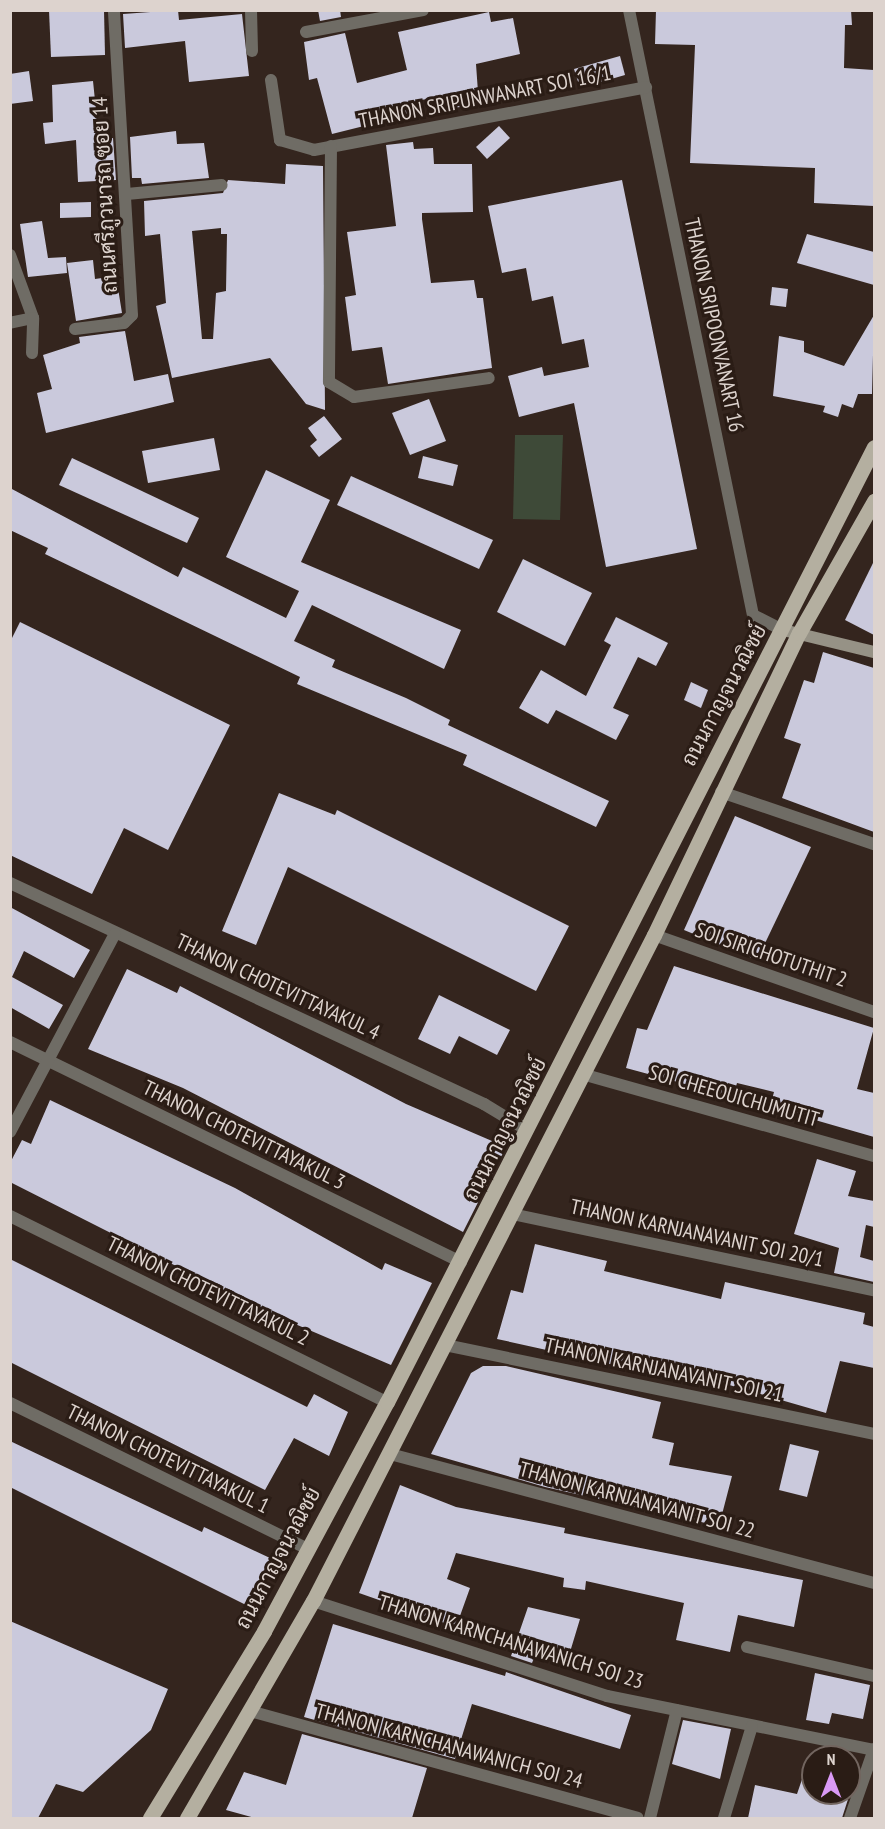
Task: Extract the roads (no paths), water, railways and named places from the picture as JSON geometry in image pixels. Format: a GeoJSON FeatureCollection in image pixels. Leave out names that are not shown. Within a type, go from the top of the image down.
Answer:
{"type":"FeatureCollection","features":[{"type":"Feature","properties":{"kind":"main road","name":"ถนนกาญจนวณิชย์"},"geometry":{"type":"LineString","coordinates":[[150,1818],[308,1549],[461,1262],[648,884],[783,630],[874,447]]}},
{"type":"Feature","properties":{"kind":"main road","name":"ถนนกาญจนวณิชย์"},"geometry":{"type":"LineString","coordinates":[[187,1818],[313,1601],[390,1454],[654,935],[721,792],[800,633],[874,501]]}},
{"type":"Feature","properties":{"kind":"main road"},"geometry":{"type":"LineString","coordinates":[[461,1262],[484,1270]]}},
{"type":"Feature","properties":{"kind":"main road"},"geometry":{"type":"LineString","coordinates":[[387,1401],[409,1414]]}},
{"type":"Feature","properties":{"kind":"street","name":"ถนนศรีภูวนารถ ซอย 14"},"geometry":{"type":"LineString","coordinates":[[75,329],[124,323],[131,317],[127,194],[114,10]]}},
{"type":"Feature","properties":{"kind":"street"},"geometry":{"type":"LineString","coordinates":[[251,10],[252,51]]}},
{"type":"Feature","properties":{"kind":"street"},"geometry":{"type":"LineString","coordinates":[[306,33],[423,10]]}},
{"type":"Feature","properties":{"kind":"street","name":"THANON SRIPOONVANART 16"},"geometry":{"type":"LineString","coordinates":[[629,10],[753,615],[783,630]]}},
{"type":"Feature","properties":{"kind":"street","name":"THANON SRIPUNWANART SOI 16/1"},"geometry":{"type":"LineString","coordinates":[[271,81],[280,140],[293,148],[331,146],[646,87]]}},
{"type":"Feature","properties":{"kind":"street"},"geometry":{"type":"LineString","coordinates":[[331,146],[329,382],[354,397],[489,378]]}},
{"type":"Feature","properties":{"kind":"street"},"geometry":{"type":"LineString","coordinates":[[127,194],[222,185]]}},
{"type":"Feature","properties":{"kind":"street"},"geometry":{"type":"LineString","coordinates":[[10,255],[33,318],[32,353]]}},
{"type":"Feature","properties":{"kind":"street"},"geometry":{"type":"LineString","coordinates":[[10,323],[33,318]]}},
{"type":"Feature","properties":{"kind":"street"},"geometry":{"type":"LineString","coordinates":[[783,630],[874,652]]}},
{"type":"Feature","properties":{"kind":"street"},"geometry":{"type":"LineString","coordinates":[[721,792],[874,843]]}},
{"type":"Feature","properties":{"kind":"street","name":"THANON CHOTEVITTAYAKUL 4"},"geometry":{"type":"LineString","coordinates":[[10,883],[115,934],[484,1104],[527,1130]]}},
{"type":"Feature","properties":{"kind":"street"},"geometry":{"type":"LineString","coordinates":[[10,1132],[115,934]]}},
{"type":"Feature","properties":{"kind":"street","name":"SOI SIRICHOTUTHIT 2"},"geometry":{"type":"LineString","coordinates":[[654,935],[874,1012]]}},
{"type":"Feature","properties":{"kind":"street","name":"THANON CHOTEVITTAYAKUL 3"},"geometry":{"type":"LineString","coordinates":[[10,1042],[461,1262]]}},
{"type":"Feature","properties":{"kind":"street","name":"SOI CHEEOUICHUMUTIT"},"geometry":{"type":"LineString","coordinates":[[582,1074],[874,1156]]}},
{"type":"Feature","properties":{"kind":"street","name":"THANON KARNJANAVANIT SOI 20/1"},"geometry":{"type":"LineString","coordinates":[[512,1214],[874,1290]]}},
{"type":"Feature","properties":{"kind":"street","name":"THANON CHOTEVITTAYAKUL 2"},"geometry":{"type":"LineString","coordinates":[[10,1216],[387,1401]]}},
{"type":"Feature","properties":{"kind":"street","name":"THANON KARNJANAVANIT SOI 21"},"geometry":{"type":"LineString","coordinates":[[445,1345],[874,1434]]}},
{"type":"Feature","properties":{"kind":"street","name":"THANON CHOTEVITTAYAKUL 1"},"geometry":{"type":"LineString","coordinates":[[10,1403],[308,1549]]}},
{"type":"Feature","properties":{"kind":"street","name":"THANON KARNJANAVANIT SOI 22"},"geometry":{"type":"LineString","coordinates":[[390,1454],[874,1583]]}},
{"type":"Feature","properties":{"kind":"street","name":"THANON KARNCHANAWANICH SOI 23"},"geometry":{"type":"LineString","coordinates":[[313,1601],[607,1696],[874,1750]]}},
{"type":"Feature","properties":{"kind":"street"},"geometry":{"type":"LineString","coordinates":[[747,1647],[874,1676]]}},
{"type":"Feature","properties":{"kind":"street"},"geometry":{"type":"LineString","coordinates":[[650,1818],[677,1710]]}},
{"type":"Feature","properties":{"kind":"street","name":"THANON KARNCHANAWANICH SOI 24"},"geometry":{"type":"LineString","coordinates":[[250,1711],[638,1818]]}},
{"type":"Feature","properties":{"kind":"street"},"geometry":{"type":"LineString","coordinates":[[724,1818],[752,1726]]}},
{"type":"Feature","properties":{"kind":"street"},"geometry":{"type":"LineString","coordinates":[[850,1818],[874,1750]]}}]}
